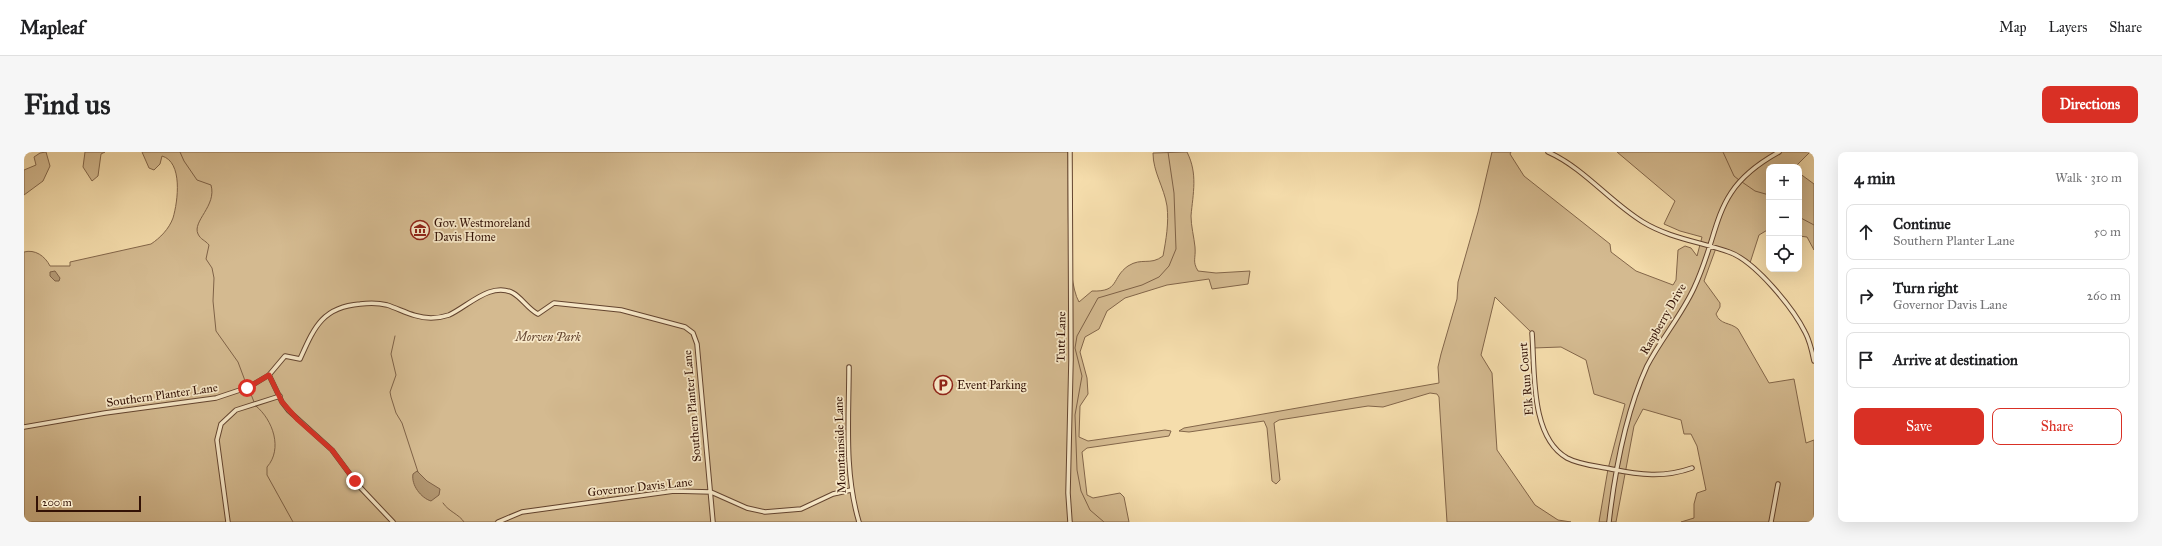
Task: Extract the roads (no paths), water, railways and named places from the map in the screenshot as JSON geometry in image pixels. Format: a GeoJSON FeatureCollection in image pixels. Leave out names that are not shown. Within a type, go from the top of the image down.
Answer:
{"type":"FeatureCollection","features":[{"type":"Feature","properties":{"kind":"street","name":"Tutt Lane"},"geometry":{"type":"LineString","coordinates":[[1070,152],[1071,330],[1068,493],[1070,522]]}},
{"type":"Feature","properties":{"kind":"street"},"geometry":{"type":"LineString","coordinates":[[1548,152],[1567,163],[1644,222],[1661,231],[1709,245],[1743,258],[1761,273],[1805,332],[1814,361]]}},
{"type":"Feature","properties":{"kind":"street","name":"Raspberry Drive"},"geometry":{"type":"LineString","coordinates":[[1609,522],[1617,470],[1631,412],[1644,375],[1656,350],[1688,299],[1699,275],[1722,207],[1738,182],[1745,175],[1763,161],[1780,152]]}},
{"type":"Feature","properties":{"kind":"street","name":"Southern Planter Lane"},"geometry":{"type":"LineString","coordinates":[[24,427],[104,413],[188,404],[216,398],[248,387],[269,375],[285,356],[300,359],[312,332],[321,320],[334,310],[354,304],[386,305],[414,316],[435,317],[448,315],[484,294],[505,291],[512,292],[532,311],[538,314],[550,305],[561,303],[586,308],[621,310],[685,327],[693,333],[697,344],[714,522]]}},
{"type":"Feature","properties":{"kind":"street","name":"Elk Run Court"},"geometry":{"type":"LineString","coordinates":[[1532,333],[1538,413],[1541,426],[1547,438],[1560,453],[1573,461],[1656,476],[1675,474],[1692,468]]}},
{"type":"Feature","properties":{"kind":"street","name":"Mountainside Lane"},"geometry":{"type":"LineString","coordinates":[[849,367],[848,414],[851,490],[853,505],[859,522]]}},
{"type":"Feature","properties":{"kind":"street"},"geometry":{"type":"LineString","coordinates":[[269,375],[280,396],[298,420],[332,450],[358,485],[394,522]]}},
{"type":"Feature","properties":{"kind":"street"},"geometry":{"type":"LineString","coordinates":[[228,522],[217,440],[219,428],[226,417],[236,410],[280,396]]}},
{"type":"Feature","properties":{"kind":"street"},"geometry":{"type":"LineString","coordinates":[[1770,522],[1778,484]]}},
{"type":"Feature","properties":{"kind":"street","name":"Governor Davis Lane"},"geometry":{"type":"LineString","coordinates":[[498,522],[522,512],[674,491],[711,492],[747,508],[765,512],[801,509],[833,494],[851,490]]}},
{"type":"Feature","properties":{"kind":"waterway"},"geometry":{"type":"LineString","coordinates":[[180,152],[184,161],[197,180],[211,185],[211,200],[198,224],[197,229],[199,236],[209,245],[206,259],[212,268],[214,278],[213,301],[216,331],[238,362],[247,386]]}},
{"type":"Feature","properties":{"kind":"waterway"},"geometry":{"type":"LineString","coordinates":[[1104,522],[1090,510],[1081,491],[1077,470],[1075,415],[1082,376],[1075,348],[1077,336],[1098,298],[1142,285],[1159,277],[1169,266],[1176,249],[1174,193],[1168,152]]}},
{"type":"Feature","properties":{"kind":"waterway"},"geometry":{"type":"LineString","coordinates":[[1723,152],[1734,176],[1739,180]]}},
{"type":"Feature","properties":{"kind":"waterway"},"geometry":{"type":"LineString","coordinates":[[1742,182],[1755,191],[1766,194]]}},
{"type":"Feature","properties":{"kind":"waterway"},"geometry":{"type":"LineString","coordinates":[[1802,219],[1814,225]]}},
{"type":"Feature","properties":{"kind":"waterway"},"geometry":{"type":"LineString","coordinates":[[395,336],[391,354],[396,375],[390,392],[396,413],[402,423],[418,472]]}},
{"type":"Feature","properties":{"kind":"waterway"},"geometry":{"type":"LineString","coordinates":[[249,389],[254,402]]}},
{"type":"Feature","properties":{"kind":"waterway"},"geometry":{"type":"LineString","coordinates":[[256,406],[267,419],[274,435],[274,452],[272,460],[267,467],[267,475],[293,522]]}},
{"type":"Feature","properties":{"kind":"waterway"},"geometry":{"type":"LineString","coordinates":[[443,503],[464,522]]}},
{"type":"Feature","properties":{"kind":"place","name":"Gov. Westmoreland Davis Home"},"geometry":{"type":"Point","coordinates":[420,230]}},
{"type":"Feature","properties":{"kind":"place","name":"Event Parking"},"geometry":{"type":"Point","coordinates":[943,385]}},
{"type":"Feature","properties":{"kind":"park label","name":"Morven Park"},"geometry":{"type":"Point","coordinates":[548,337]}}]}
